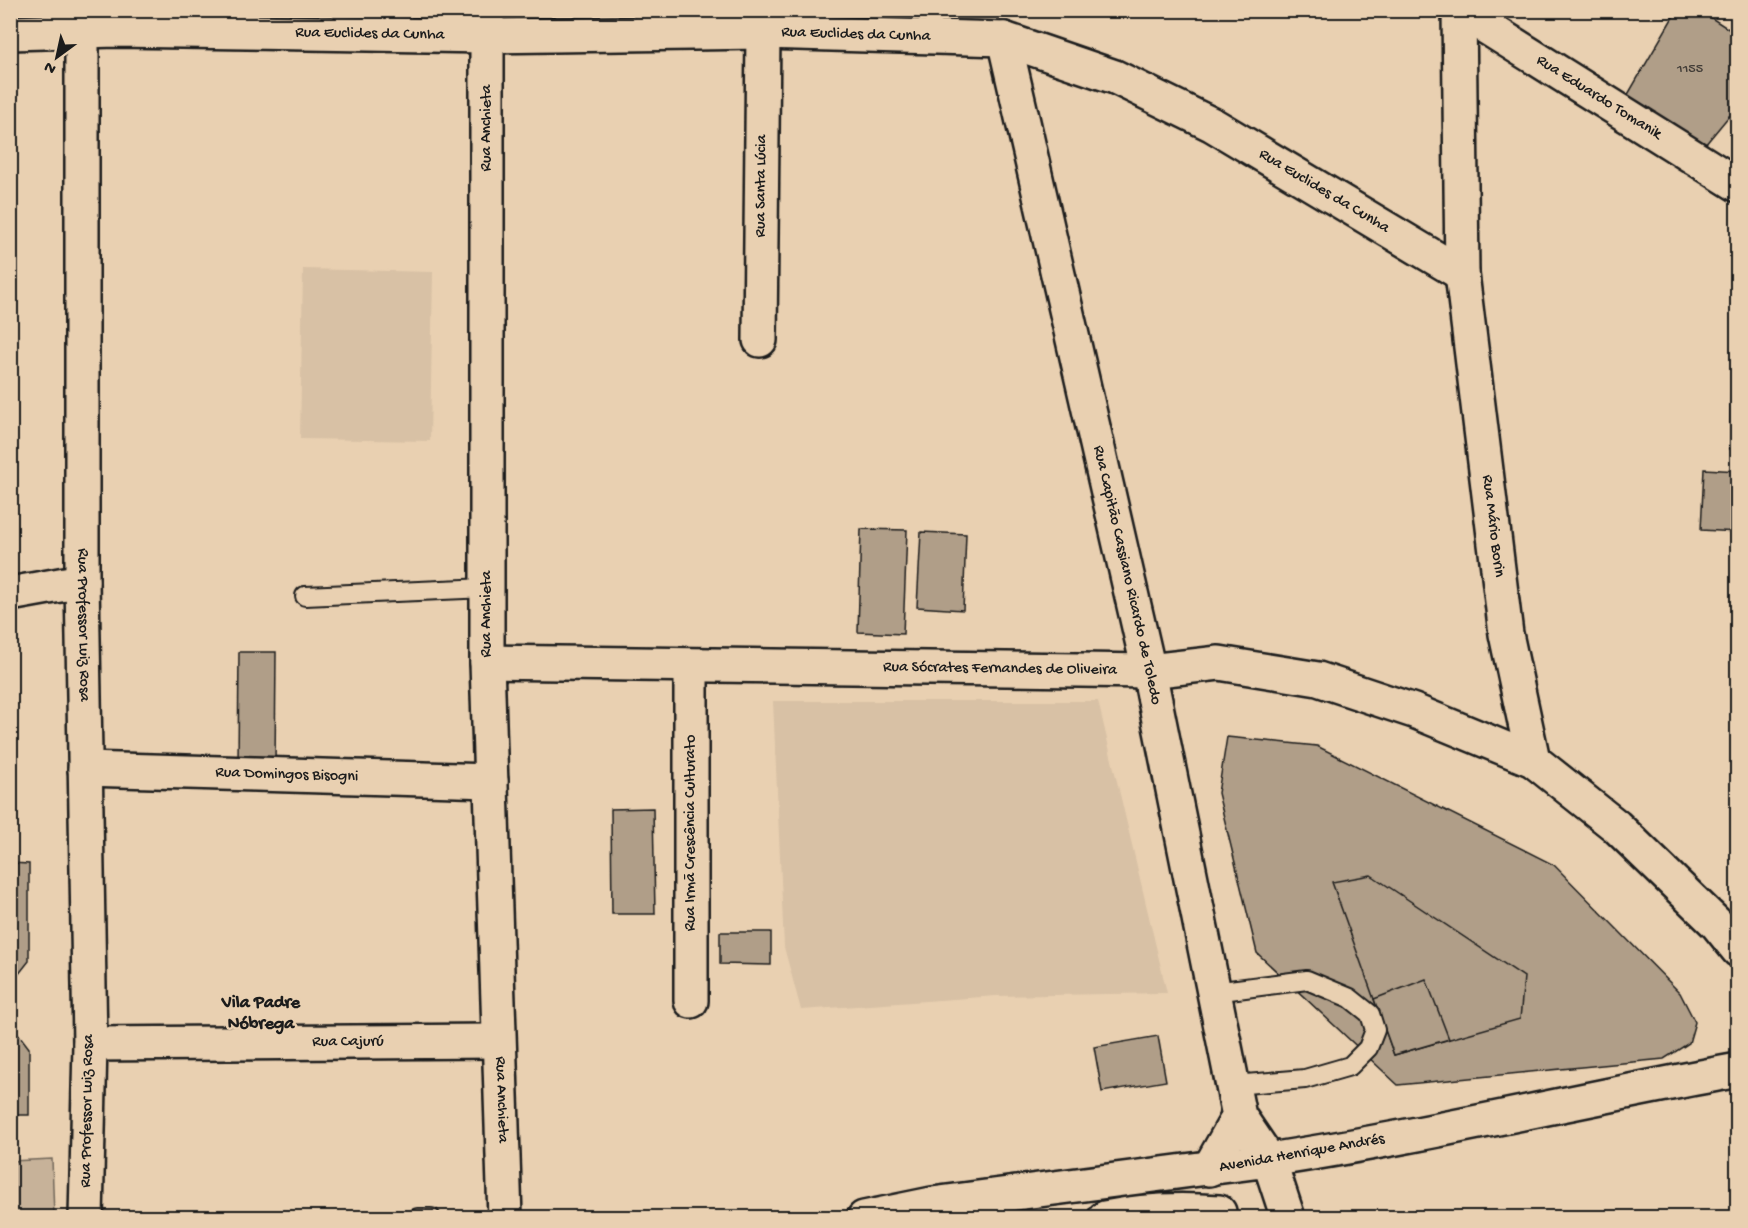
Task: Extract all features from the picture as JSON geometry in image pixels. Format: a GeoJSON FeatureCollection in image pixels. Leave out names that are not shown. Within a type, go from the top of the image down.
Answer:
{"type":"FeatureCollection","features":[{"type":"Feature","properties":{"kind":"street","name":"Rua Eduardo Tomanik"},"geometry":{"type":"LineString","coordinates":[[1459,10],[1737,185]]}},
{"type":"Feature","properties":{"kind":"street","name":"Rua Mário Borin"},"geometry":{"type":"LineString","coordinates":[[1459,10],[1462,274],[1506,634],[1533,760]]}},
{"type":"Feature","properties":{"kind":"street","name":"Rua Euclides da Cunha"},"geometry":{"type":"LineString","coordinates":[[10,33],[82,21],[487,23],[1004,39],[1115,77],[1214,125],[1462,274]]}},
{"type":"Feature","properties":{"kind":"street","name":"Rua Professor Luiz Rosa"},"geometry":{"type":"LineString","coordinates":[[82,21],[82,581],[90,1044],[86,1218]]}},
{"type":"Feature","properties":{"kind":"street","name":"Rua Anchieta"},"geometry":{"type":"LineString","coordinates":[[487,23],[487,662],[497,1041],[505,1218]]}},
{"type":"Feature","properties":{"kind":"street","name":"Rua Santa Lúcia"},"geometry":{"type":"LineString","coordinates":[[760,340],[763,32]]}},
{"type":"Feature","properties":{"kind":"street","name":"Rua Capitão Cassiano Ricardo de Toledo"},"geometry":{"type":"LineString","coordinates":[[1004,39],[1149,671],[1236,1100],[1269,1160],[1288,1218]]}},
{"type":"Feature","properties":{"kind":"street"},"geometry":{"type":"LineString","coordinates":[[10,594],[82,581]]}},
{"type":"Feature","properties":{"kind":"street","name":"Rua Sócrates Fernandes de Oliveira"},"geometry":{"type":"LineString","coordinates":[[487,662],[1149,671],[1219,663],[1318,679],[1414,711],[1533,760]]}},
{"type":"Feature","properties":{"kind":"street","name":"Rua Irmã Crescência Culturato"},"geometry":{"type":"LineString","coordinates":[[690,666],[691,1001]]}},
{"type":"Feature","properties":{"kind":"street"},"geometry":{"type":"LineString","coordinates":[[1533,760],[1616,826],[1717,924],[1737,950]]}},
{"type":"Feature","properties":{"kind":"street","name":"Rua Domingos Bisogni"},"geometry":{"type":"LineString","coordinates":[[85,769],[490,781]]}},
{"type":"Feature","properties":{"kind":"street","name":"Rua Cajurú"},"geometry":{"type":"LineString","coordinates":[[90,1044],[497,1041]]}},
{"type":"Feature","properties":{"kind":"street","name":"Avenida Henrique Andrés"},"geometry":{"type":"LineString","coordinates":[[864,1218],[944,1211],[1343,1149],[1595,1096],[1737,1070]]}},
{"type":"Feature","properties":{"kind":"street"},"geometry":{"type":"LineString","coordinates":[[1105,1218],[1138,1211],[1182,1209],[1222,1215],[1209,1169],[1236,1100]]}},
{"type":"Feature","properties":{"kind":"lane"},"geometry":{"type":"LineString","coordinates":[[305,596],[488,588]]}},
{"type":"Feature","properties":{"kind":"lane"},"geometry":{"type":"LineString","coordinates":[[1214,992],[1277,982],[1307,980],[1350,998],[1370,1014],[1375,1030],[1368,1048],[1350,1066],[1236,1100]]}},
{"type":"Feature","properties":{"kind":"lane"},"geometry":{"type":"LineString","coordinates":[[418,1218],[431,1218]]}},
{"type":"Feature","properties":{"kind":"shaded area"},"geometry":{"type":"Polygon","coordinates":[[[303,269],[433,272],[430,441],[300,439],[303,269]]]}},
{"type":"Feature","properties":{"kind":"shaded area"},"geometry":{"type":"Polygon","coordinates":[[[773,701],[1098,701],[1167,993],[996,996],[801,1010],[784,947],[773,701]]]}},
{"type":"Feature","properties":{"kind":"shaded area"},"geometry":{"type":"Polygon","coordinates":[[[52,1159],[54,1217],[11,1217],[11,1161],[52,1159]]]}},
{"type":"Feature","properties":{"kind":"building"},"geometry":{"type":"Polygon","coordinates":[[[1677,10],[1699,10],[1738,35],[1738,142],[1729,116],[1700,151],[1623,103],[1677,10]]]}},
{"type":"Feature","properties":{"kind":"building"},"geometry":{"type":"Polygon","coordinates":[[[1731,372],[1738,373],[1738,449],[1730,449],[1731,372]]]}},
{"type":"Feature","properties":{"kind":"building"},"geometry":{"type":"Polygon","coordinates":[[[1704,469],[1738,471],[1738,532],[1701,530],[1704,469]]]}},
{"type":"Feature","properties":{"kind":"building"},"geometry":{"type":"Polygon","coordinates":[[[861,529],[907,530],[903,634],[858,632],[861,529]]]}},
{"type":"Feature","properties":{"kind":"building"},"geometry":{"type":"Polygon","coordinates":[[[921,532],[966,534],[963,610],[917,607],[921,532]]]}},
{"type":"Feature","properties":{"kind":"building"},"geometry":{"type":"Polygon","coordinates":[[[239,652],[276,652],[275,766],[238,766],[239,652]]]}},
{"type":"Feature","properties":{"kind":"building"},"geometry":{"type":"Polygon","coordinates":[[[1227,737],[1317,746],[1554,865],[1680,993],[1695,1022],[1689,1043],[1664,1059],[1398,1085],[1257,953],[1218,793],[1227,737]]]}},
{"type":"Feature","properties":{"kind":"building"},"geometry":{"type":"Polygon","coordinates":[[[653,808],[655,914],[612,914],[611,809],[653,808]]]}},
{"type":"Feature","properties":{"kind":"building"},"geometry":{"type":"Polygon","coordinates":[[[10,863],[29,864],[29,961],[10,985],[10,863]]]}},
{"type":"Feature","properties":{"kind":"building"},"geometry":{"type":"Polygon","coordinates":[[[1371,875],[1524,977],[1520,1019],[1394,1055],[1332,882],[1371,875]]]}},
{"type":"Feature","properties":{"kind":"building"},"geometry":{"type":"Polygon","coordinates":[[[720,932],[771,932],[771,965],[720,964],[720,932]]]}},
{"type":"Feature","properties":{"kind":"building"},"geometry":{"type":"Polygon","coordinates":[[[1426,979],[1449,1039],[1394,1055],[1374,999],[1426,979]]]}},
{"type":"Feature","properties":{"kind":"building"},"geometry":{"type":"Polygon","coordinates":[[[10,1023],[29,1048],[29,1115],[10,1115],[10,1023]]]}},
{"type":"Feature","properties":{"kind":"building"},"geometry":{"type":"Polygon","coordinates":[[[1158,1036],[1166,1081],[1102,1092],[1094,1047],[1158,1036]]]}},
{"type":"Feature","properties":{"kind":"district","name":"Vila Padre Nóbrega"},"geometry":{"type":"Point","coordinates":[261,1013]}}]}
